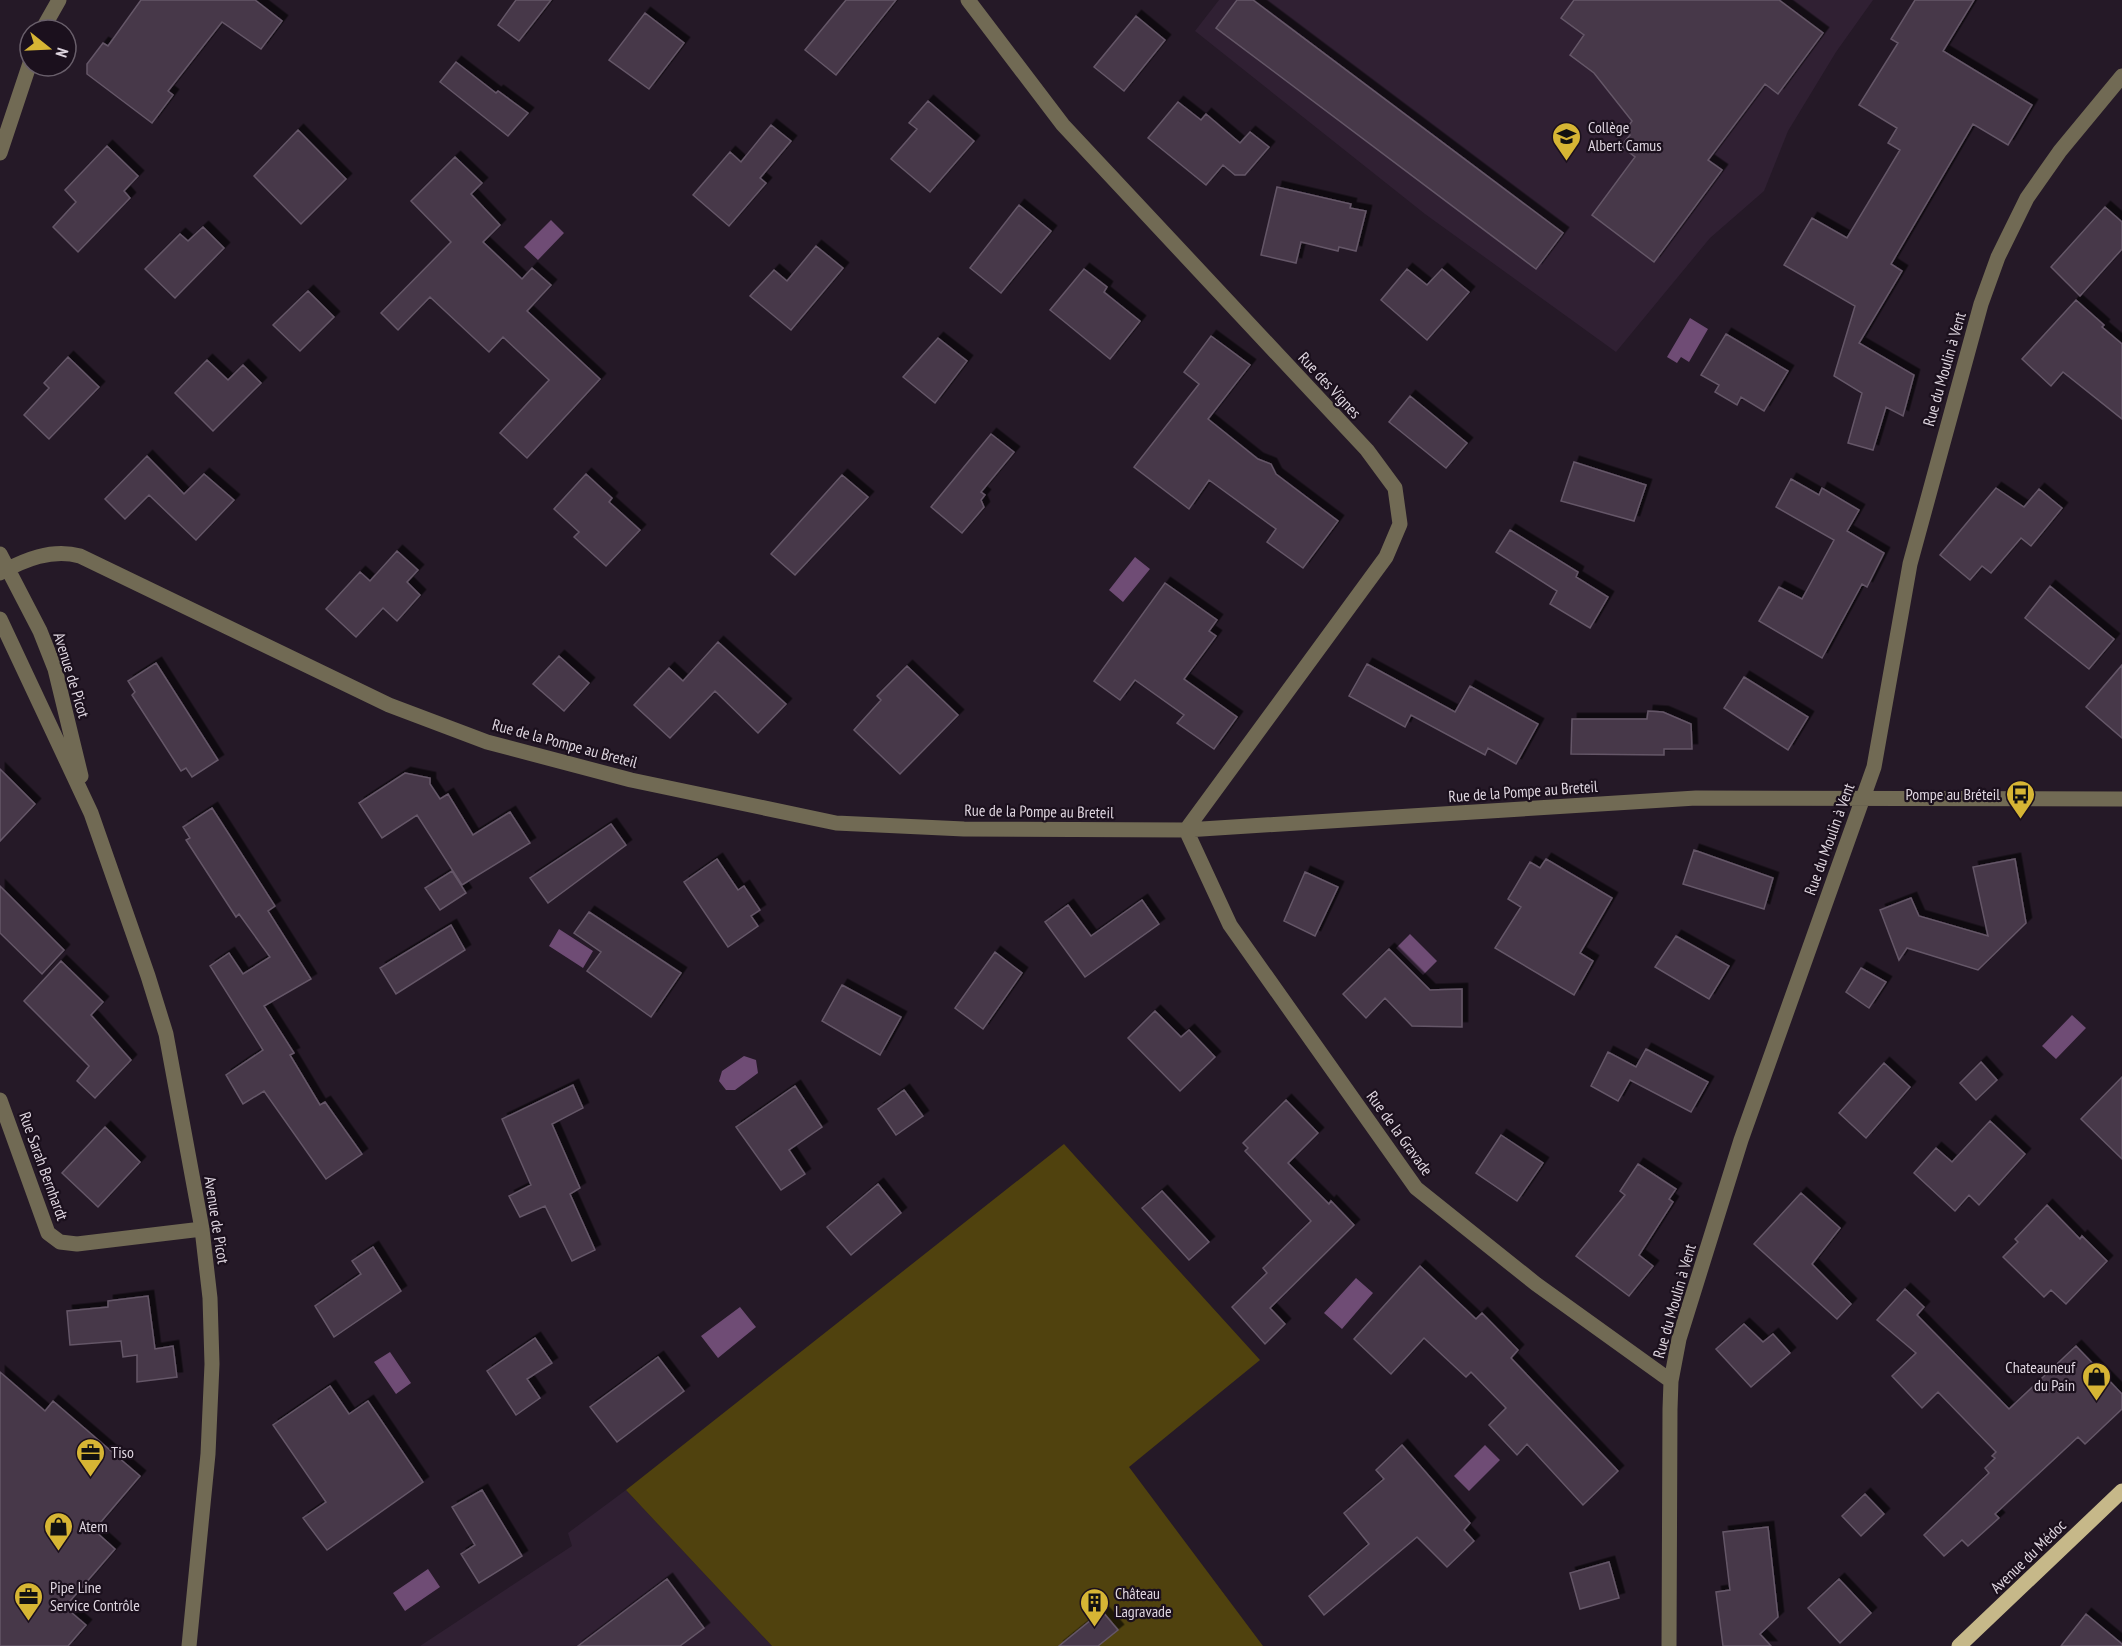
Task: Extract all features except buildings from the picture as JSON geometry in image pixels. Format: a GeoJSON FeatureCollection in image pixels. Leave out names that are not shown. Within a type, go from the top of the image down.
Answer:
{"type":"FeatureCollection","features":[{"type":"Feature","properties":{"kind":"main road","name":"Avenue du Médoc"},"geometry":{"type":"LineString","coordinates":[[1959,1646],[2122,1491]]}},
{"type":"Feature","properties":{"kind":"street"},"geometry":{"type":"LineString","coordinates":[[44,18],[48,0]]}},
{"type":"Feature","properties":{"kind":"street"},"geometry":{"type":"LineString","coordinates":[[48,18],[59,0]]}},
{"type":"Feature","properties":{"kind":"street","name":"Rue des Vignes"},"geometry":{"type":"LineString","coordinates":[[968,0],[1063,125],[1366,450],[1395,488],[1400,524],[1386,557],[1186,830]]}},
{"type":"Feature","properties":{"kind":"street","name":"Rue du Moulin à Vent"},"geometry":{"type":"LineString","coordinates":[[1669,1646],[1671,1381],[1678,1339],[1741,1140],[1874,767],[1910,564],[1981,303],[1998,257],[2027,198],[2060,151],[2116,94],[2122,76]]}},
{"type":"Feature","properties":{"kind":"street"},"geometry":{"type":"LineString","coordinates":[[0,153],[25,78]]}},
{"type":"Feature","properties":{"kind":"street","name":"Rue de la Pompe au Breteil"},"geometry":{"type":"LineString","coordinates":[[4,571],[19,562],[55,553],[80,556],[389,705],[487,742],[631,780],[836,823],[964,829],[1186,830],[1696,798],[2122,799]]}},
{"type":"Feature","properties":{"kind":"street","name":"Avenue de Picot"},"geometry":{"type":"LineString","coordinates":[[0,554],[4,571],[40,631],[55,669],[91,813],[166,1034],[202,1229],[210,1298],[212,1364],[208,1454],[189,1646]]}},
{"type":"Feature","properties":{"kind":"street","name":"Avenue de Picot"},"geometry":{"type":"LineString","coordinates":[[0,619],[91,813]]}},
{"type":"Feature","properties":{"kind":"street","name":"Rue de la Gravade"},"geometry":{"type":"LineString","coordinates":[[1186,830],[1230,925],[1416,1188],[1536,1284],[1671,1381]]}},
{"type":"Feature","properties":{"kind":"street","name":"Rue Sarah Bernhardt"},"geometry":{"type":"LineString","coordinates":[[0,1100],[48,1233],[60,1242],[77,1244],[202,1229]]}},
{"type":"Feature","properties":{"kind":"shaded area","name":"Collège Albert Camus"},"geometry":{"type":"Polygon","coordinates":[[[1219,0],[1873,0],[1836,52],[1788,131],[1764,191],[1710,238],[1616,352],[1425,214],[1195,31],[1219,0]]]}},
{"type":"Feature","properties":{"kind":"shaded area"},"geometry":{"type":"Polygon","coordinates":[[[551,220],[564,233],[538,260],[524,247],[551,220]]]}},
{"type":"Feature","properties":{"kind":"shaded area"},"geometry":{"type":"Polygon","coordinates":[[[1690,318],[1708,329],[1689,362],[1681,357],[1677,363],[1667,357],[1690,318]]]}},
{"type":"Feature","properties":{"kind":"shaded area"},"geometry":{"type":"Polygon","coordinates":[[[1135,557],[1150,569],[1123,602],[1109,590],[1135,557]]]}},
{"type":"Feature","properties":{"kind":"shaded area"},"geometry":{"type":"Polygon","coordinates":[[[559,929],[593,951],[583,968],[549,946],[559,929]]]}},
{"type":"Feature","properties":{"kind":"shaded area"},"geometry":{"type":"Polygon","coordinates":[[[1410,934],[1437,961],[1423,975],[1396,948],[1410,934]]]}},
{"type":"Feature","properties":{"kind":"shaded area"},"geometry":{"type":"Polygon","coordinates":[[[2072,1015],[2086,1028],[2056,1059],[2042,1046],[2072,1015]]]}},
{"type":"Feature","properties":{"kind":"shaded area"},"geometry":{"type":"Polygon","coordinates":[[[744,1056],[756,1060],[758,1073],[735,1090],[726,1090],[719,1081],[722,1071],[744,1056]]]}},
{"type":"Feature","properties":{"kind":"shaded area"},"geometry":{"type":"Polygon","coordinates":[[[1064,1144],[1260,1360],[1129,1467],[1263,1646],[772,1646],[626,1490],[1064,1144]]]}},
{"type":"Feature","properties":{"kind":"shaded area"},"geometry":{"type":"Polygon","coordinates":[[[1356,1278],[1373,1293],[1342,1329],[1324,1313],[1356,1278]]]}},
{"type":"Feature","properties":{"kind":"shaded area"},"geometry":{"type":"Polygon","coordinates":[[[740,1307],[756,1327],[718,1358],[701,1336],[740,1307]]]}},
{"type":"Feature","properties":{"kind":"shaded area"},"geometry":{"type":"Polygon","coordinates":[[[390,1352],[411,1383],[396,1394],[374,1362],[390,1352]]]}},
{"type":"Feature","properties":{"kind":"shaded area"},"geometry":{"type":"Polygon","coordinates":[[[1485,1445],[1500,1460],[1469,1491],[1454,1476],[1485,1445]]]}},
{"type":"Feature","properties":{"kind":"shaded area"},"geometry":{"type":"Polygon","coordinates":[[[626,1490],[772,1646],[420,1646],[572,1546],[568,1533],[626,1490]]]}},
{"type":"Feature","properties":{"kind":"shaded area"},"geometry":{"type":"Polygon","coordinates":[[[428,1569],[440,1587],[405,1611],[393,1593],[428,1569]]]}},
{"type":"Feature","properties":{"kind":"place","name":"Collège Albert Camus"},"geometry":{"type":"Point","coordinates":[1567,162]}},
{"type":"Feature","properties":{"kind":"place","name":"Pompe au Bréteil"},"geometry":{"type":"Point","coordinates":[2021,820]}},
{"type":"Feature","properties":{"kind":"place","name":"Chateauneuf du Pain"},"geometry":{"type":"Point","coordinates":[2096,1402]}},
{"type":"Feature","properties":{"kind":"place","name":"Tiso"},"geometry":{"type":"Point","coordinates":[90,1478]}},
{"type":"Feature","properties":{"kind":"place","name":"Atem"},"geometry":{"type":"Point","coordinates":[58,1552]}},
{"type":"Feature","properties":{"kind":"place","name":"Pipe Line Service Contrôle"},"geometry":{"type":"Point","coordinates":[29,1622]}},
{"type":"Feature","properties":{"kind":"place","name":"Château Lagravade"},"geometry":{"type":"Point","coordinates":[1094,1628]}}]}
